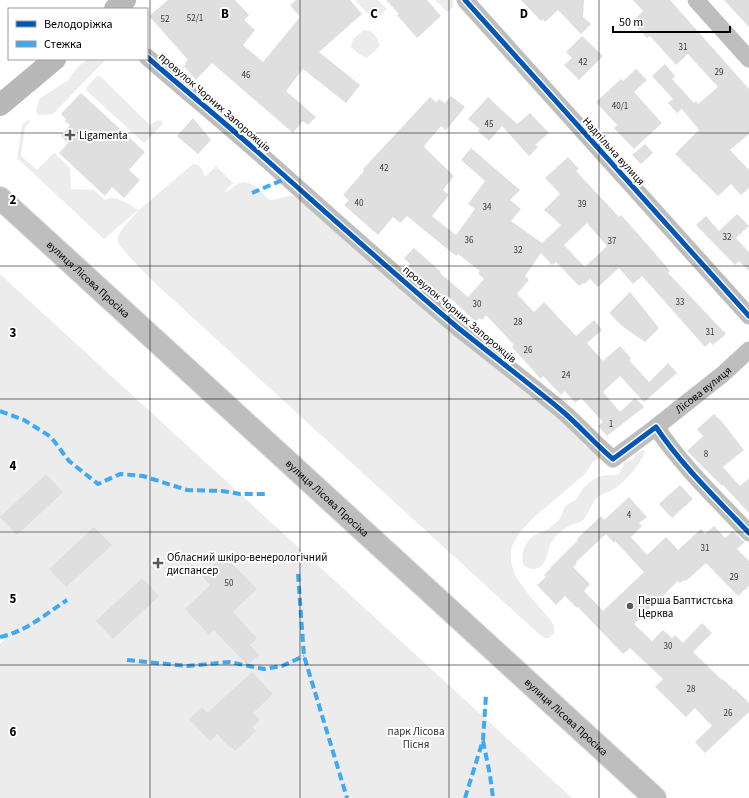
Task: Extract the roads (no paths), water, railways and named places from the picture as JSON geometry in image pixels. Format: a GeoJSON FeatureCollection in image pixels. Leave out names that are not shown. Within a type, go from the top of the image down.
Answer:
{"type":"FeatureCollection","features":[{"type":"Feature","properties":{"kind":"main road"},"geometry":{"type":"LineString","coordinates":[[116,8],[125,0]]}},
{"type":"Feature","properties":{"kind":"main road"},"geometry":{"type":"LineString","coordinates":[[0,105],[54,60]]}},
{"type":"Feature","properties":{"kind":"main road","name":"вулиця Лісова Просіка"},"geometry":{"type":"LineString","coordinates":[[0,198],[655,798]]}},
{"type":"Feature","properties":{"kind":"street","name":"Надпільна вулиця"},"geometry":{"type":"LineString","coordinates":[[464,0],[749,316]]}},
{"type":"Feature","properties":{"kind":"street"},"geometry":{"type":"LineString","coordinates":[[696,0],[749,59]]}},
{"type":"Feature","properties":{"kind":"street","name":"провулок Чорних Запорожців"},"geometry":{"type":"LineString","coordinates":[[148,57],[268,161],[337,224],[457,327],[531,385],[577,424],[613,459],[656,427]]}},
{"type":"Feature","properties":{"kind":"street","name":"Лісова вулиця"},"geometry":{"type":"LineString","coordinates":[[656,427],[723,374],[749,350]]}},
{"type":"Feature","properties":{"kind":"street"},"geometry":{"type":"LineString","coordinates":[[656,427],[681,460],[749,533]]}},
{"type":"Feature","properties":{"kind":"place","name":"Ligamenta"},"geometry":{"type":"Point","coordinates":[70,135]}},
{"type":"Feature","properties":{"kind":"place","name":"Обласний шкіро-венерологічний диспансер"},"geometry":{"type":"Point","coordinates":[158,563]}},
{"type":"Feature","properties":{"kind":"place","name":"Перша Баптистська Церква"},"geometry":{"type":"Point","coordinates":[630,606]}},
{"type":"Feature","properties":{"kind":"park label","name":"парк Лісова Пісня"},"geometry":{"type":"Point","coordinates":[416,737]}}]}
